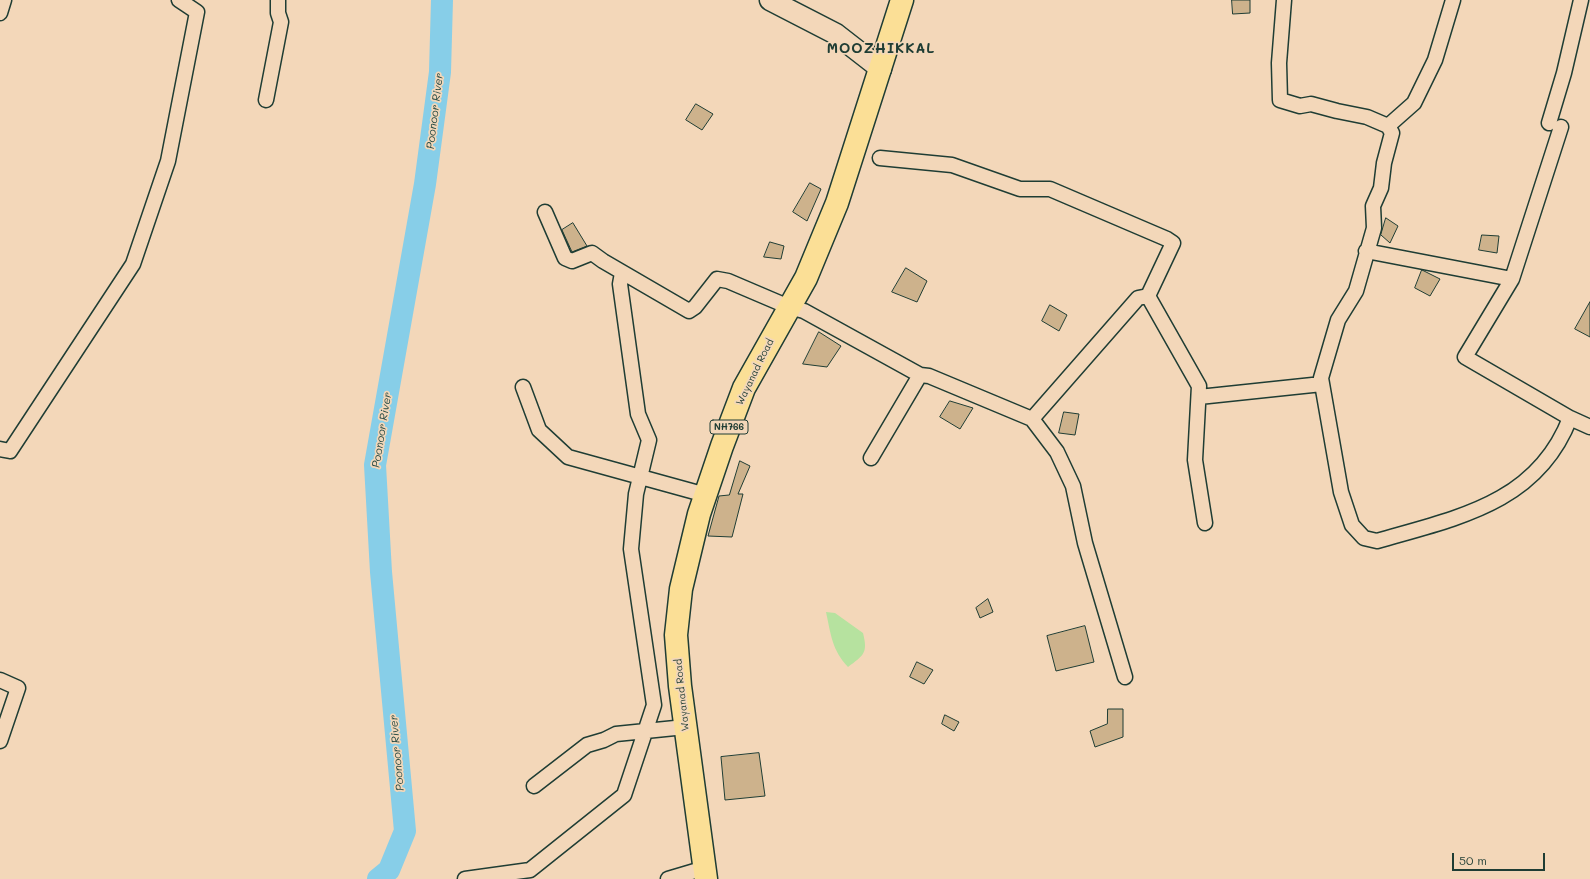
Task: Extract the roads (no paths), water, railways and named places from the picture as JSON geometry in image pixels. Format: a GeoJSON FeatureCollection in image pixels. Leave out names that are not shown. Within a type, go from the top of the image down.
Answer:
{"type":"FeatureCollection","features":[{"type":"Feature","properties":{"kind":"highway","name":"Wayanad Road"},"geometry":{"type":"LineString","coordinates":[[706,874],[685,727],[676,635],[681,589],[699,514],[722,446],[744,388],[806,278],[837,203],[902,0]]}},
{"type":"Feature","properties":{"kind":"main road"},"geometry":{"type":"LineString","coordinates":[[770,0],[836,34],[881,69]]}},
{"type":"Feature","properties":{"kind":"street"},"geometry":{"type":"LineString","coordinates":[[0,13],[4,0]]}},
{"type":"Feature","properties":{"kind":"street"},"geometry":{"type":"LineString","coordinates":[[0,449],[10,451],[133,264],[168,161],[197,12],[179,0]]}},
{"type":"Feature","properties":{"kind":"street"},"geometry":{"type":"LineString","coordinates":[[266,100],[281,22],[278,13],[278,0]]}},
{"type":"Feature","properties":{"kind":"street"},"geometry":{"type":"LineString","coordinates":[[1284,0],[1279,63],[1280,100],[1300,106],[1311,104],[1337,112],[1368,117],[1388,126],[1392,133],[1384,163],[1381,188],[1373,206],[1374,228],[1366,250],[1356,291],[1338,320],[1321,378],[1341,492],[1352,525],[1364,538],[1377,541],[1459,517],[1507,496],[1539,470],[1564,436],[1570,418]]}},
{"type":"Feature","properties":{"kind":"street"},"geometry":{"type":"LineString","coordinates":[[1388,126],[1414,103],[1435,60],[1453,0]]}},
{"type":"Feature","properties":{"kind":"street"},"geometry":{"type":"LineString","coordinates":[[1581,0],[1564,73],[1555,125],[1512,279],[1465,357],[1570,418],[1590,427]]}},
{"type":"Feature","properties":{"kind":"street"},"geometry":{"type":"LineString","coordinates":[[880,158],[952,165],[1020,189],[1050,189],[1167,239],[1173,243],[1148,296]]}},
{"type":"Feature","properties":{"kind":"street"},"geometry":{"type":"LineString","coordinates":[[545,212],[565,258],[572,261],[592,253],[622,273],[689,311],[695,307],[717,279],[728,281],[789,307],[804,311],[920,375],[929,376],[1032,419],[1057,452],[1072,486],[1085,543],[1125,677]]}},
{"type":"Feature","properties":{"kind":"street"},"geometry":{"type":"LineString","coordinates":[[1366,250],[1512,279]]}},
{"type":"Feature","properties":{"kind":"street"},"geometry":{"type":"LineString","coordinates":[[465,879],[530,870],[624,795],[654,705],[631,549],[636,494],[650,440],[638,414],[620,284],[622,273]]}},
{"type":"Feature","properties":{"kind":"street"},"geometry":{"type":"LineString","coordinates":[[1148,296],[1199,386],[1195,460],[1204,523]]}},
{"type":"Feature","properties":{"kind":"street"},"geometry":{"type":"LineString","coordinates":[[1032,419],[1138,298],[1148,296]]}},
{"type":"Feature","properties":{"kind":"street"},"geometry":{"type":"LineString","coordinates":[[871,458],[920,375]]}},
{"type":"Feature","properties":{"kind":"street"},"geometry":{"type":"LineString","coordinates":[[1198,396],[1322,384]]}},
{"type":"Feature","properties":{"kind":"street"},"geometry":{"type":"LineString","coordinates":[[523,387],[539,430],[568,457],[706,495]]}},
{"type":"Feature","properties":{"kind":"street"},"geometry":{"type":"LineString","coordinates":[[0,680],[18,688],[0,741]]}},
{"type":"Feature","properties":{"kind":"street"},"geometry":{"type":"LineString","coordinates":[[534,786],[587,745],[604,740],[616,734],[685,727]]}},
{"type":"Feature","properties":{"kind":"street"},"geometry":{"type":"LineString","coordinates":[[668,879],[706,874]]}},
{"type":"Feature","properties":{"kind":"waterway","name":"Poonoor River"},"geometry":{"type":"LineString","coordinates":[[378,879],[389,870],[405,831],[381,572],[375,465],[425,184],[440,72],[442,0]]}},
{"type":"Feature","properties":{"kind":"district","name":"MOOZHIKKAL"},"geometry":{"type":"Point","coordinates":[881,49]}}]}
